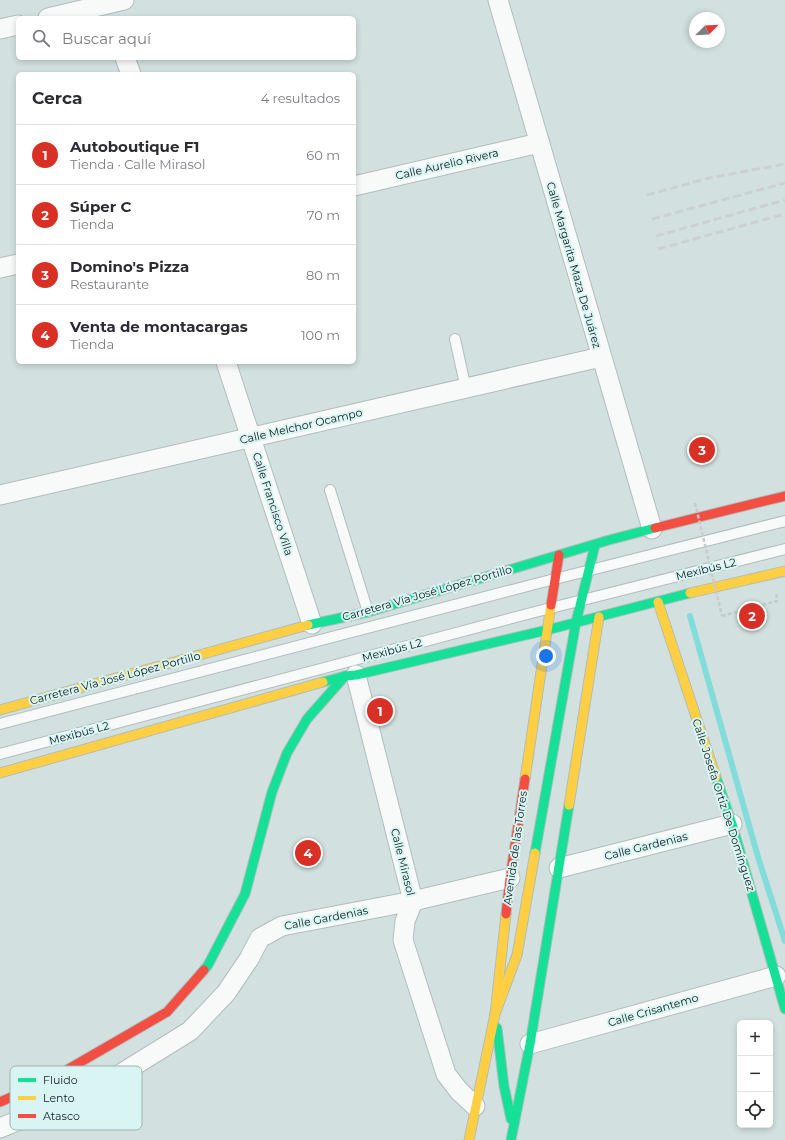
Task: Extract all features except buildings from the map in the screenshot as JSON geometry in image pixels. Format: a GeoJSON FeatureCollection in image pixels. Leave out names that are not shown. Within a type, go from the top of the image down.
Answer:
{"type":"FeatureCollection","features":[{"type":"Feature","properties":{"kind":"main road","name":"Carretera Vía José López Portillo"},"geometry":{"type":"LineString","coordinates":[[0,710],[312,624],[368,612],[652,529],[785,496]]}},
{"type":"Feature","properties":{"kind":"main road"},"geometry":{"type":"LineString","coordinates":[[513,1130],[504,1086],[495,1014],[517,955],[576,622],[595,545]]}},
{"type":"Feature","properties":{"kind":"main road","name":"Avenida de las Torres"},"geometry":{"type":"LineString","coordinates":[[469,1140],[495,1014],[510,878],[559,555]]}},
{"type":"Feature","properties":{"kind":"main road"},"geometry":{"type":"LineString","coordinates":[[0,773],[350,675],[547,630],[785,571]]}},
{"type":"Feature","properties":{"kind":"main road","name":"Calle Josefa Ortiz De Domínguez"},"geometry":{"type":"LineString","coordinates":[[658,602],[732,824],[785,1009]]}},
{"type":"Feature","properties":{"kind":"main road"},"geometry":{"type":"LineString","coordinates":[[511,1140],[530,1044],[599,617]]}},
{"type":"Feature","properties":{"kind":"main road"},"geometry":{"type":"LineString","coordinates":[[74,1066],[167,1012],[208,965],[246,894],[272,792],[287,752],[307,719],[350,675]]}},
{"type":"Feature","properties":{"kind":"main road"},"geometry":{"type":"LineString","coordinates":[[0,1102],[10,1098]]}},
{"type":"Feature","properties":{"kind":"street","name":"Calle Margarita Maza De Juárez"},"geometry":{"type":"LineString","coordinates":[[498,0],[652,529]]}},
{"type":"Feature","properties":{"kind":"street"},"geometry":{"type":"LineString","coordinates":[[59,16],[112,6]]}},
{"type":"Feature","properties":{"kind":"street"},"geometry":{"type":"LineString","coordinates":[[0,29],[16,25]]}},
{"type":"Feature","properties":{"kind":"street"},"geometry":{"type":"LineString","coordinates":[[126,60],[130,72]]}},
{"type":"Feature","properties":{"kind":"street","name":"Calle Aurelio Rivera"},"geometry":{"type":"LineString","coordinates":[[356,186],[539,142]]}},
{"type":"Feature","properties":{"kind":"street"},"geometry":{"type":"LineString","coordinates":[[0,268],[16,264]]}},
{"type":"Feature","properties":{"kind":"street","name":"Calle Melchor Ocampo"},"geometry":{"type":"LineString","coordinates":[[0,495],[601,357]]}},
{"type":"Feature","properties":{"kind":"street","name":"Calle Francisco Villa"},"geometry":{"type":"LineString","coordinates":[[227,364],[312,624]]}},
{"type":"Feature","properties":{"kind":"street","name":"Calle Mirasol"},"geometry":{"type":"LineString","coordinates":[[350,675],[413,901],[405,921],[403,940],[446,1074],[459,1091],[475,1106]]}},
{"type":"Feature","properties":{"kind":"street","name":"Calle Gardenias"},"geometry":{"type":"LineString","coordinates":[[559,868],[732,824]]}},
{"type":"Feature","properties":{"kind":"street","name":"Calle Gardenias"},"geometry":{"type":"LineString","coordinates":[[133,1066],[190,1031],[226,993],[249,959],[260,938],[282,926],[413,901],[510,878]]}},
{"type":"Feature","properties":{"kind":"street","name":"Calle Crisantemo"},"geometry":{"type":"LineString","coordinates":[[530,1044],[776,976]]}},
{"type":"Feature","properties":{"kind":"street","name":"Calle Gardenias"},"geometry":{"type":"LineString","coordinates":[[0,1128],[10,1124]]}},
{"type":"Feature","properties":{"kind":"lane"},"geometry":{"type":"LineString","coordinates":[[455,339],[466,389]]}},
{"type":"Feature","properties":{"kind":"lane"},"geometry":{"type":"LineString","coordinates":[[330,490],[368,612]]}},
{"type":"Feature","properties":{"kind":"lane"},"geometry":{"type":"LineString","coordinates":[[0,724],[588,570],[785,522]]}},
{"type":"Feature","properties":{"kind":"lane","name":"Mexibús L2"},"geometry":{"type":"LineString","coordinates":[[0,754],[550,608],[785,549]]}},
{"type":"Feature","properties":{"kind":"path"},"geometry":{"type":"LineString","coordinates":[[695,503],[722,616],[777,601],[771,574]]}},
{"type":"Feature","properties":{"kind":"waterway"},"geometry":{"type":"LineString","coordinates":[[690,616],[758,857],[785,941]]}},
{"type":"Feature","properties":{"kind":"railway"},"geometry":{"type":"LineString","coordinates":[[647,195],[709,178],[785,164]]}},
{"type":"Feature","properties":{"kind":"railway"},"geometry":{"type":"LineString","coordinates":[[652,219],[785,183]]}},
{"type":"Feature","properties":{"kind":"railway"},"geometry":{"type":"LineString","coordinates":[[656,236],[785,200]]}},
{"type":"Feature","properties":{"kind":"railway"},"geometry":{"type":"LineString","coordinates":[[658,249],[785,214]]}},
{"type":"Feature","properties":{"kind":"traffic: fast"},"geometry":{"type":"LineString","coordinates":[[308,625],[368,612],[609,540],[655,528]]}},
{"type":"Feature","properties":{"kind":"traffic: fast"},"geometry":{"type":"LineString","coordinates":[[535,853],[576,622],[595,545]]}},
{"type":"Feature","properties":{"kind":"traffic: fast"},"geometry":{"type":"LineString","coordinates":[[323,682],[547,630],[690,593]]}},
{"type":"Feature","properties":{"kind":"traffic: fast"},"geometry":{"type":"LineString","coordinates":[[204,970],[245,894],[272,792],[287,753],[307,719],[345,676]]}},
{"type":"Feature","properties":{"kind":"traffic: fast"},"geometry":{"type":"LineString","coordinates":[[716,777],[732,824],[785,1009]]}},
{"type":"Feature","properties":{"kind":"traffic: fast"},"geometry":{"type":"LineString","coordinates":[[511,1140],[530,1044],[569,805]]}},
{"type":"Feature","properties":{"kind":"traffic: fast"},"geometry":{"type":"LineString","coordinates":[[497,1028],[504,1086],[511,1119]]}},
{"type":"Feature","properties":{"kind":"traffic: slow"},"geometry":{"type":"LineString","coordinates":[[690,593],[785,571]]}},
{"type":"Feature","properties":{"kind":"traffic: slow"},"geometry":{"type":"LineString","coordinates":[[658,602],[716,777]]}},
{"type":"Feature","properties":{"kind":"traffic: slow"},"geometry":{"type":"LineString","coordinates":[[525,779],[551,605]]}},
{"type":"Feature","properties":{"kind":"traffic: slow"},"geometry":{"type":"LineString","coordinates":[[569,805],[599,617]]}},
{"type":"Feature","properties":{"kind":"traffic: slow"},"geometry":{"type":"LineString","coordinates":[[0,710],[308,625]]}},
{"type":"Feature","properties":{"kind":"traffic: slow"},"geometry":{"type":"LineString","coordinates":[[0,773],[323,682]]}},
{"type":"Feature","properties":{"kind":"traffic: slow"},"geometry":{"type":"LineString","coordinates":[[495,1014],[517,955],[535,853]]}},
{"type":"Feature","properties":{"kind":"traffic: slow"},"geometry":{"type":"LineString","coordinates":[[469,1140],[495,1014],[506,914]]}},
{"type":"Feature","properties":{"kind":"traffic: jam"},"geometry":{"type":"LineString","coordinates":[[655,528],[785,496]]}},
{"type":"Feature","properties":{"kind":"traffic: jam"},"geometry":{"type":"LineString","coordinates":[[551,605],[559,555]]}},
{"type":"Feature","properties":{"kind":"traffic: jam"},"geometry":{"type":"LineString","coordinates":[[506,914],[525,779]]}},
{"type":"Feature","properties":{"kind":"traffic: jam"},"geometry":{"type":"LineString","coordinates":[[74,1066],[167,1012],[204,970]]}},
{"type":"Feature","properties":{"kind":"traffic: jam"},"geometry":{"type":"LineString","coordinates":[[0,1102],[10,1098]]}},
{"type":"Feature","properties":{"kind":"place","name":"Domino's Pizza"},"geometry":{"type":"Point","coordinates":[702,450]}},
{"type":"Feature","properties":{"kind":"place","name":"Súper C"},"geometry":{"type":"Point","coordinates":[752,616]}},
{"type":"Feature","properties":{"kind":"place","name":"Autoboutique F1"},"geometry":{"type":"Point","coordinates":[380,711]}},
{"type":"Feature","properties":{"kind":"place","name":"Venta de montacargas"},"geometry":{"type":"Point","coordinates":[308,853]}}]}
